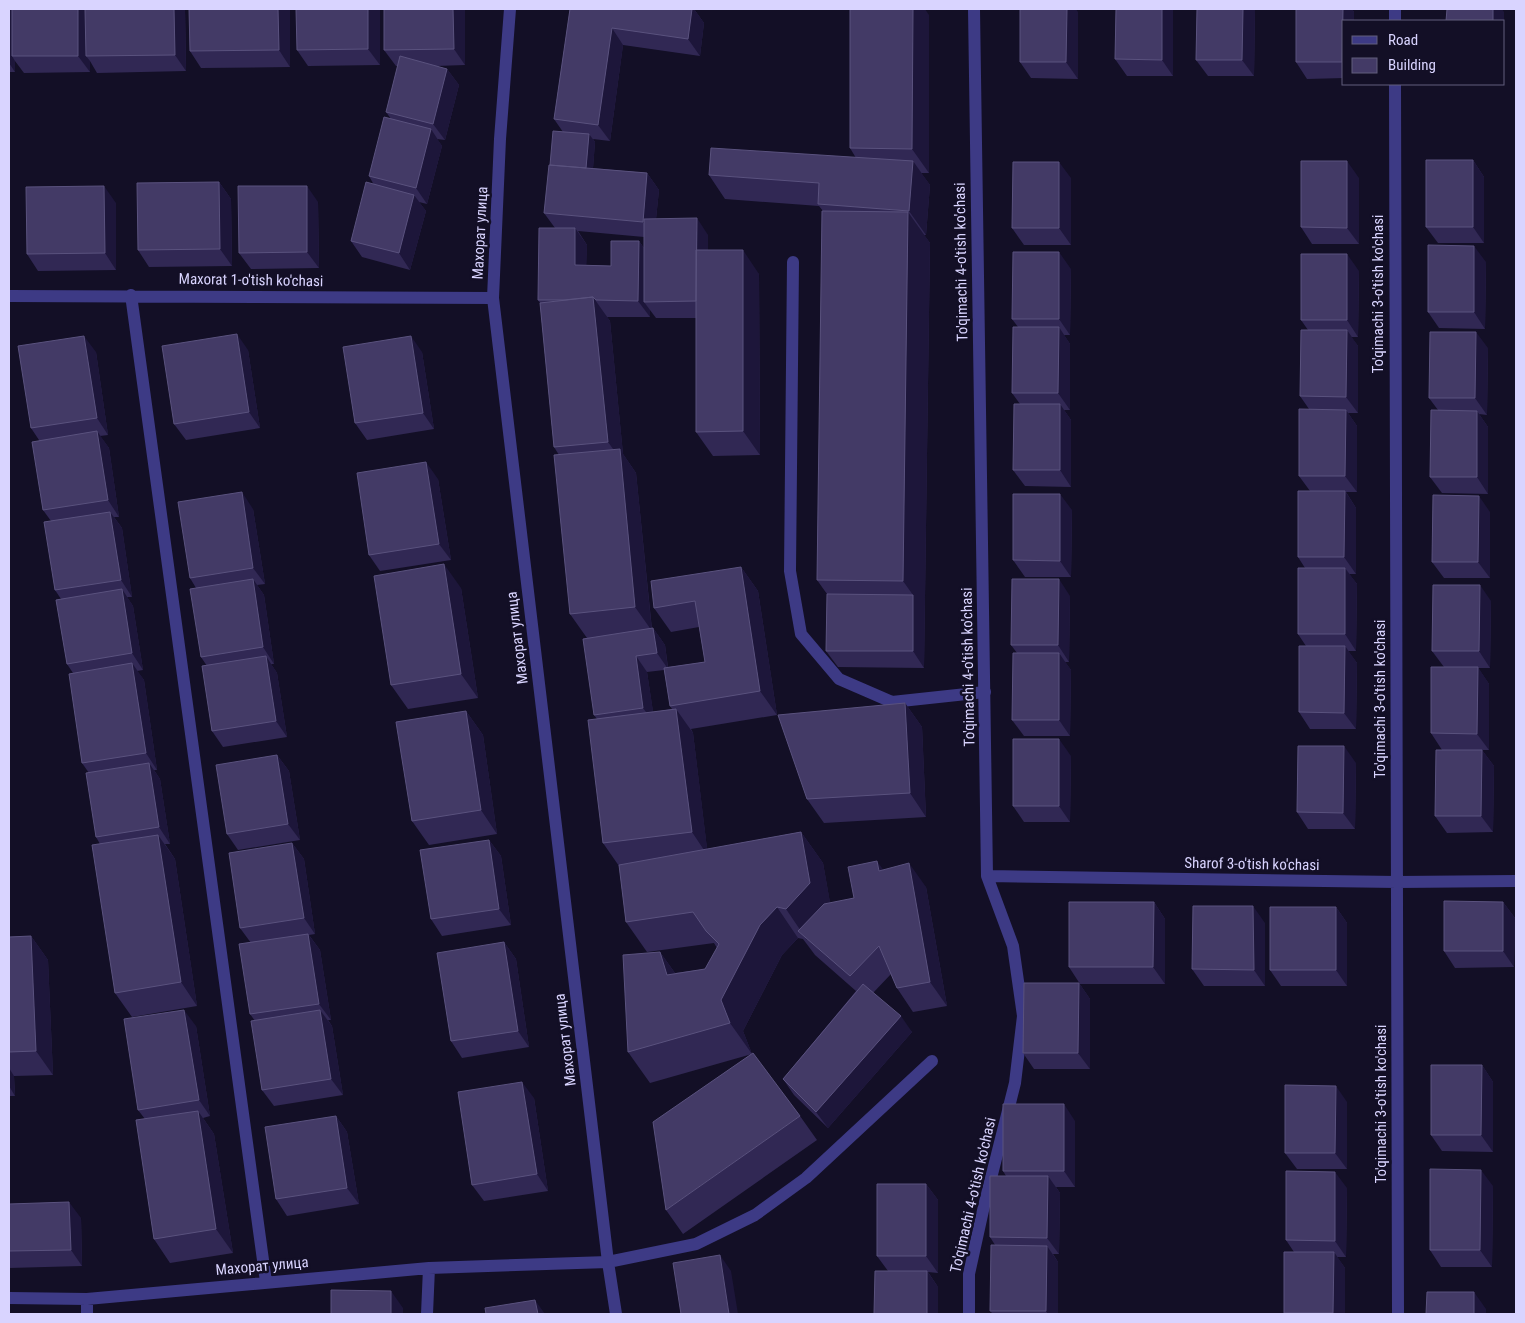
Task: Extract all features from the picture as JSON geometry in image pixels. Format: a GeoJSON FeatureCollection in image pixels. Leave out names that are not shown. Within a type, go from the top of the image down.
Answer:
{"type":"FeatureCollection","features":[{"type":"Feature","properties":{"kind":"street","name":"Махорат улица"},"geometry":{"type":"LineString","coordinates":[[510,9],[500,139],[493,298],[608,1262],[616,1314]]}},
{"type":"Feature","properties":{"kind":"street","name":"To'qimachi 4-o'tish ko'chasi"},"geometry":{"type":"LineString","coordinates":[[969,1314],[969,1274],[1015,1083],[1023,1016],[1013,946],[987,876],[974,9]]}},
{"type":"Feature","properties":{"kind":"street","name":"To'qimachi 3-o'tish ko'chasi"},"geometry":{"type":"LineString","coordinates":[[1395,85],[1398,1314]]}},
{"type":"Feature","properties":{"kind":"street"},"geometry":{"type":"LineString","coordinates":[[793,262],[790,571],[801,634],[839,679],[892,702],[984,692]]}},
{"type":"Feature","properties":{"kind":"street","name":"Maxorat 1-o'tish ko'chasi"},"geometry":{"type":"LineString","coordinates":[[9,296],[131,295],[493,298]]}},
{"type":"Feature","properties":{"kind":"street"},"geometry":{"type":"LineString","coordinates":[[131,295],[266,1282]]}},
{"type":"Feature","properties":{"kind":"street","name":"Sharof 3-o'tish ko'chasi"},"geometry":{"type":"LineString","coordinates":[[987,876],[1397,882],[1516,881]]}},
{"type":"Feature","properties":{"kind":"street","name":"Махорат улица"},"geometry":{"type":"LineString","coordinates":[[9,1298],[87,1299],[429,1268],[608,1262],[696,1244],[754,1215],[806,1178],[932,1061]]}},
{"type":"Feature","properties":{"kind":"street"},"geometry":{"type":"LineString","coordinates":[[427,1314],[429,1268]]}},
{"type":"Feature","properties":{"kind":"street"},"geometry":{"type":"LineString","coordinates":[[87,1299],[87,1314]]}},
{"type":"Feature","properties":{"kind":"building"},"geometry":{"type":"Polygon","coordinates":[[[12,9],[78,9],[78,56],[12,56],[12,9]]]}},
{"type":"Feature","properties":{"kind":"building"},"geometry":{"type":"Polygon","coordinates":[[[85,9],[174,9],[175,55],[86,56],[85,9]]]}},
{"type":"Feature","properties":{"kind":"building"},"geometry":{"type":"Polygon","coordinates":[[[189,9],[278,9],[279,50],[190,51],[189,9]]]}},
{"type":"Feature","properties":{"kind":"building"},"geometry":{"type":"Polygon","coordinates":[[[296,9],[368,9],[368,49],[297,50],[296,9]]]}},
{"type":"Feature","properties":{"kind":"building"},"geometry":{"type":"Polygon","coordinates":[[[384,9],[453,9],[454,49],[384,50],[384,9]]]}},
{"type":"Feature","properties":{"kind":"building"},"geometry":{"type":"Polygon","coordinates":[[[570,9],[692,9],[688,39],[612,28],[598,125],[554,119],[570,9]]]}},
{"type":"Feature","properties":{"kind":"building"},"geometry":{"type":"Polygon","coordinates":[[[850,9],[913,9],[912,149],[850,148],[850,9]]]}},
{"type":"Feature","properties":{"kind":"building"},"geometry":{"type":"Polygon","coordinates":[[[1020,9],[1067,9],[1066,62],[1020,62],[1020,9]]]}},
{"type":"Feature","properties":{"kind":"building"},"geometry":{"type":"Polygon","coordinates":[[[1116,9],[1162,9],[1162,60],[1115,59],[1116,9]]]}},
{"type":"Feature","properties":{"kind":"building"},"geometry":{"type":"Polygon","coordinates":[[[1197,9],[1243,9],[1242,60],[1196,60],[1197,9]]]}},
{"type":"Feature","properties":{"kind":"building"},"geometry":{"type":"Polygon","coordinates":[[[1296,9],[1343,9],[1342,62],[1296,62],[1296,9]]]}},
{"type":"Feature","properties":{"kind":"building"},"geometry":{"type":"Polygon","coordinates":[[[1447,9],[1493,9],[1493,20],[1446,20],[1447,9]]]}},
{"type":"Feature","properties":{"kind":"building"},"geometry":{"type":"Polygon","coordinates":[[[400,56],[447,69],[433,124],[386,112],[400,56]]]}},
{"type":"Feature","properties":{"kind":"building"},"geometry":{"type":"Polygon","coordinates":[[[384,117],[431,129],[416,188],[369,176],[384,117]]]}},
{"type":"Feature","properties":{"kind":"building"},"geometry":{"type":"Polygon","coordinates":[[[553,131],[589,134],[586,168],[550,165],[553,131]]]}},
{"type":"Feature","properties":{"kind":"building"},"geometry":{"type":"Polygon","coordinates":[[[711,148],[913,161],[909,211],[818,204],[819,183],[709,175],[711,148]]]}},
{"type":"Feature","properties":{"kind":"building"},"geometry":{"type":"Polygon","coordinates":[[[1426,160],[1473,160],[1473,227],[1426,227],[1426,160]]]}},
{"type":"Feature","properties":{"kind":"building"},"geometry":{"type":"Polygon","coordinates":[[[1301,161],[1347,161],[1347,228],[1301,227],[1301,161]]]}},
{"type":"Feature","properties":{"kind":"building"},"geometry":{"type":"Polygon","coordinates":[[[1013,162],[1059,162],[1059,228],[1012,228],[1013,162]]]}},
{"type":"Feature","properties":{"kind":"building"},"geometry":{"type":"Polygon","coordinates":[[[549,165],[647,173],[643,222],[544,213],[549,165]]]}},
{"type":"Feature","properties":{"kind":"building"},"geometry":{"type":"Polygon","coordinates":[[[219,182],[220,249],[138,250],[137,183],[219,182]]]}},
{"type":"Feature","properties":{"kind":"building"},"geometry":{"type":"Polygon","coordinates":[[[366,182],[414,195],[399,253],[351,241],[366,182]]]}},
{"type":"Feature","properties":{"kind":"building"},"geometry":{"type":"Polygon","coordinates":[[[104,186],[105,253],[27,254],[26,187],[104,186]]]}},
{"type":"Feature","properties":{"kind":"building"},"geometry":{"type":"Polygon","coordinates":[[[238,186],[307,186],[307,252],[239,253],[238,186]]]}},
{"type":"Feature","properties":{"kind":"building"},"geometry":{"type":"Polygon","coordinates":[[[822,211],[908,212],[903,581],[817,580],[822,211]]]}},
{"type":"Feature","properties":{"kind":"building"},"geometry":{"type":"Polygon","coordinates":[[[697,218],[696,301],[644,302],[644,219],[697,218]]]}},
{"type":"Feature","properties":{"kind":"building"},"geometry":{"type":"Polygon","coordinates":[[[539,228],[575,228],[575,265],[611,266],[611,241],[639,241],[638,301],[596,300],[593,297],[538,300],[539,228]]]}},
{"type":"Feature","properties":{"kind":"building"},"geometry":{"type":"Polygon","coordinates":[[[1428,245],[1474,246],[1474,312],[1428,312],[1428,245]]]}},
{"type":"Feature","properties":{"kind":"building"},"geometry":{"type":"Polygon","coordinates":[[[696,250],[743,250],[743,431],[696,432],[696,250]]]}},
{"type":"Feature","properties":{"kind":"building"},"geometry":{"type":"Polygon","coordinates":[[[1013,252],[1059,252],[1059,319],[1012,319],[1013,252]]]}},
{"type":"Feature","properties":{"kind":"building"},"geometry":{"type":"Polygon","coordinates":[[[1301,254],[1347,254],[1347,320],[1301,320],[1301,254]]]}},
{"type":"Feature","properties":{"kind":"building"},"geometry":{"type":"Polygon","coordinates":[[[593,297],[608,442],[554,447],[540,303],[593,297]]]}},
{"type":"Feature","properties":{"kind":"building"},"geometry":{"type":"Polygon","coordinates":[[[1013,327],[1059,327],[1058,393],[1012,393],[1013,327]]]}},
{"type":"Feature","properties":{"kind":"building"},"geometry":{"type":"Polygon","coordinates":[[[1301,330],[1347,330],[1346,397],[1300,396],[1301,330]]]}},
{"type":"Feature","properties":{"kind":"building"},"geometry":{"type":"Polygon","coordinates":[[[1430,332],[1476,332],[1475,398],[1429,398],[1430,332]]]}},
{"type":"Feature","properties":{"kind":"building"},"geometry":{"type":"Polygon","coordinates":[[[237,334],[249,412],[174,424],[162,346],[237,334]]]}},
{"type":"Feature","properties":{"kind":"building"},"geometry":{"type":"Polygon","coordinates":[[[84,336],[97,418],[31,428],[18,346],[84,336]]]}},
{"type":"Feature","properties":{"kind":"building"},"geometry":{"type":"Polygon","coordinates":[[[411,336],[423,413],[355,423],[343,347],[411,336]]]}},
{"type":"Feature","properties":{"kind":"building"},"geometry":{"type":"Polygon","coordinates":[[[1014,404],[1060,404],[1060,470],[1013,470],[1014,404]]]}},
{"type":"Feature","properties":{"kind":"building"},"geometry":{"type":"Polygon","coordinates":[[[1299,409],[1346,410],[1345,476],[1299,476],[1299,409]]]}},
{"type":"Feature","properties":{"kind":"building"},"geometry":{"type":"Polygon","coordinates":[[[1431,410],[1477,411],[1477,477],[1430,477],[1431,410]]]}},
{"type":"Feature","properties":{"kind":"building"},"geometry":{"type":"Polygon","coordinates":[[[97,431],[108,500],[43,510],[32,442],[97,431]]]}},
{"type":"Feature","properties":{"kind":"building"},"geometry":{"type":"Polygon","coordinates":[[[620,449],[635,607],[570,614],[554,455],[620,449]]]}},
{"type":"Feature","properties":{"kind":"building"},"geometry":{"type":"Polygon","coordinates":[[[426,462],[439,544],[369,555],[357,473],[426,462]]]}},
{"type":"Feature","properties":{"kind":"building"},"geometry":{"type":"Polygon","coordinates":[[[1298,491],[1345,491],[1344,557],[1298,557],[1298,491]]]}},
{"type":"Feature","properties":{"kind":"building"},"geometry":{"type":"Polygon","coordinates":[[[242,492],[253,568],[190,578],[178,502],[242,492]]]}},
{"type":"Feature","properties":{"kind":"building"},"geometry":{"type":"Polygon","coordinates":[[[1013,494],[1060,494],[1060,561],[1013,560],[1013,494]]]}},
{"type":"Feature","properties":{"kind":"building"},"geometry":{"type":"Polygon","coordinates":[[[1433,495],[1479,496],[1478,562],[1432,562],[1433,495]]]}},
{"type":"Feature","properties":{"kind":"building"},"geometry":{"type":"Polygon","coordinates":[[[110,512],[121,580],[55,590],[44,522],[110,512]]]}},
{"type":"Feature","properties":{"kind":"building"},"geometry":{"type":"Polygon","coordinates":[[[444,564],[461,674],[391,685],[374,576],[444,564]]]}},
{"type":"Feature","properties":{"kind":"building"},"geometry":{"type":"Polygon","coordinates":[[[741,567],[760,691],[670,706],[664,668],[705,662],[695,601],[654,608],[651,581],[741,567]]]}},
{"type":"Feature","properties":{"kind":"building"},"geometry":{"type":"Polygon","coordinates":[[[1298,568],[1345,568],[1345,634],[1298,634],[1298,568]]]}},
{"type":"Feature","properties":{"kind":"building"},"geometry":{"type":"Polygon","coordinates":[[[253,579],[263,647],[201,657],[190,589],[253,579]]]}},
{"type":"Feature","properties":{"kind":"building"},"geometry":{"type":"Polygon","coordinates":[[[1012,579],[1059,579],[1058,645],[1011,645],[1012,579]]]}},
{"type":"Feature","properties":{"kind":"building"},"geometry":{"type":"Polygon","coordinates":[[[1433,585],[1480,585],[1479,651],[1432,651],[1433,585]]]}},
{"type":"Feature","properties":{"kind":"building"},"geometry":{"type":"Polygon","coordinates":[[[122,589],[132,653],[67,664],[56,600],[122,589]]]}},
{"type":"Feature","properties":{"kind":"building"},"geometry":{"type":"Polygon","coordinates":[[[827,594],[913,595],[913,651],[826,651],[827,594]]]}},
{"type":"Feature","properties":{"kind":"building"},"geometry":{"type":"Polygon","coordinates":[[[653,628],[657,653],[636,656],[643,708],[594,715],[583,639],[653,628]]]}},
{"type":"Feature","properties":{"kind":"building"},"geometry":{"type":"Polygon","coordinates":[[[1299,646],[1345,646],[1344,713],[1299,712],[1299,646]]]}},
{"type":"Feature","properties":{"kind":"building"},"geometry":{"type":"Polygon","coordinates":[[[1013,653],[1059,653],[1059,720],[1012,720],[1013,653]]]}},
{"type":"Feature","properties":{"kind":"building"},"geometry":{"type":"Polygon","coordinates":[[[266,656],[276,721],[212,731],[202,666],[266,656]]]}},
{"type":"Feature","properties":{"kind":"building"},"geometry":{"type":"Polygon","coordinates":[[[132,663],[146,753],[82,763],[69,674],[132,663]]]}},
{"type":"Feature","properties":{"kind":"building"},"geometry":{"type":"Polygon","coordinates":[[[1431,667],[1478,667],[1477,734],[1431,733],[1431,667]]]}},
{"type":"Feature","properties":{"kind":"building"},"geometry":{"type":"Polygon","coordinates":[[[905,703],[910,793],[807,799],[778,715],[905,703]]]}},
{"type":"Feature","properties":{"kind":"building"},"geometry":{"type":"Polygon","coordinates":[[[676,709],[692,832],[603,843],[588,720],[676,709]]]}},
{"type":"Feature","properties":{"kind":"building"},"geometry":{"type":"Polygon","coordinates":[[[466,711],[481,810],[412,821],[396,722],[466,711]]]}},
{"type":"Feature","properties":{"kind":"building"},"geometry":{"type":"Polygon","coordinates":[[[1013,739],[1059,739],[1059,806],[1013,806],[1013,739]]]}},
{"type":"Feature","properties":{"kind":"building"},"geometry":{"type":"Polygon","coordinates":[[[1298,746],[1344,746],[1343,813],[1297,812],[1298,746]]]}},
{"type":"Feature","properties":{"kind":"building"},"geometry":{"type":"Polygon","coordinates":[[[1436,750],[1482,750],[1481,816],[1435,816],[1436,750]]]}},
{"type":"Feature","properties":{"kind":"building"},"geometry":{"type":"Polygon","coordinates":[[[277,755],[288,824],[227,834],[216,765],[277,755]]]}},
{"type":"Feature","properties":{"kind":"building"},"geometry":{"type":"Polygon","coordinates":[[[149,763],[159,827],[96,837],[86,773],[149,763]]]}},
{"type":"Feature","properties":{"kind":"building"},"geometry":{"type":"Polygon","coordinates":[[[801,832],[810,883],[786,909],[777,907],[760,925],[721,1000],[730,1023],[628,1052],[623,955],[660,952],[667,975],[705,969],[719,944],[706,931],[693,912],[626,922],[619,865],[801,832]]]}},
{"type":"Feature","properties":{"kind":"building"},"geometry":{"type":"Polygon","coordinates":[[[158,835],[181,982],[115,993],[92,845],[158,835]]]}},
{"type":"Feature","properties":{"kind":"building"},"geometry":{"type":"Polygon","coordinates":[[[489,840],[499,909],[431,919],[420,850],[489,840]]]}},
{"type":"Feature","properties":{"kind":"building"},"geometry":{"type":"Polygon","coordinates":[[[292,843],[304,918],[240,928],[229,853],[292,843]]]}},
{"type":"Feature","properties":{"kind":"building"},"geometry":{"type":"Polygon","coordinates":[[[877,861],[879,871],[909,863],[930,982],[897,988],[879,946],[850,976],[798,931],[824,904],[854,898],[848,867],[877,861]]]}},
{"type":"Feature","properties":{"kind":"building"},"geometry":{"type":"Polygon","coordinates":[[[1444,901],[1503,902],[1503,951],[1444,951],[1444,901]]]}},
{"type":"Feature","properties":{"kind":"building"},"geometry":{"type":"Polygon","coordinates":[[[1069,902],[1154,902],[1153,967],[1069,967],[1069,902]]]}},
{"type":"Feature","properties":{"kind":"building"},"geometry":{"type":"Polygon","coordinates":[[[1193,906],[1253,906],[1254,970],[1192,969],[1193,906]]]}},
{"type":"Feature","properties":{"kind":"building"},"geometry":{"type":"Polygon","coordinates":[[[1270,907],[1336,907],[1336,970],[1270,970],[1270,907]]]}},
{"type":"Feature","properties":{"kind":"building"},"geometry":{"type":"Polygon","coordinates":[[[308,934],[319,1004],[250,1014],[239,944],[308,934]]]}},
{"type":"Feature","properties":{"kind":"building"},"geometry":{"type":"Polygon","coordinates":[[[31,936],[36,1051],[9,1052],[9,937],[31,936]]]}},
{"type":"Feature","properties":{"kind":"building"},"geometry":{"type":"Polygon","coordinates":[[[504,942],[518,1031],[451,1041],[437,953],[504,942]]]}},
{"type":"Feature","properties":{"kind":"building"},"geometry":{"type":"Polygon","coordinates":[[[1024,983],[1079,983],[1078,1053],[1023,1053],[1024,983]]]}},
{"type":"Feature","properties":{"kind":"building"},"geometry":{"type":"Polygon","coordinates":[[[863,984],[901,1016],[816,1112],[783,1079],[863,984]]]}},
{"type":"Feature","properties":{"kind":"building"},"geometry":{"type":"Polygon","coordinates":[[[184,1010],[199,1100],[138,1110],[124,1019],[184,1010]]]}},
{"type":"Feature","properties":{"kind":"building"},"geometry":{"type":"Polygon","coordinates":[[[320,1010],[331,1079],[262,1090],[251,1021],[320,1010]]]}},
{"type":"Feature","properties":{"kind":"building"},"geometry":{"type":"Polygon","coordinates":[[[753,1053],[800,1116],[666,1210],[653,1122],[753,1053]]]}},
{"type":"Feature","properties":{"kind":"building"},"geometry":{"type":"Polygon","coordinates":[[[1431,1065],[1482,1065],[1481,1135],[1431,1135],[1431,1065]]]}},
{"type":"Feature","properties":{"kind":"building"},"geometry":{"type":"Polygon","coordinates":[[[522,1082],[537,1174],[472,1185],[458,1092],[522,1082]]]}},
{"type":"Feature","properties":{"kind":"building"},"geometry":{"type":"Polygon","coordinates":[[[1285,1085],[1336,1086],[1335,1153],[1285,1153],[1285,1085]]]}},
{"type":"Feature","properties":{"kind":"building"},"geometry":{"type":"Polygon","coordinates":[[[1003,1104],[1064,1104],[1064,1171],[1003,1171],[1003,1104]]]}},
{"type":"Feature","properties":{"kind":"building"},"geometry":{"type":"Polygon","coordinates":[[[198,1111],[216,1229],[154,1239],[136,1120],[198,1111]]]}},
{"type":"Feature","properties":{"kind":"building"},"geometry":{"type":"Polygon","coordinates":[[[336,1116],[347,1188],[276,1199],[265,1127],[336,1116]]]}},
{"type":"Feature","properties":{"kind":"building"},"geometry":{"type":"Polygon","coordinates":[[[1430,1169],[1481,1170],[1480,1250],[1430,1250],[1430,1169]]]}},
{"type":"Feature","properties":{"kind":"building"},"geometry":{"type":"Polygon","coordinates":[[[1286,1171],[1335,1172],[1335,1241],[1286,1240],[1286,1171]]]}},
{"type":"Feature","properties":{"kind":"building"},"geometry":{"type":"Polygon","coordinates":[[[990,1176],[1048,1176],[1047,1238],[990,1237],[990,1176]]]}},
{"type":"Feature","properties":{"kind":"building"},"geometry":{"type":"Polygon","coordinates":[[[877,1184],[926,1184],[926,1256],[877,1256],[877,1184]]]}},
{"type":"Feature","properties":{"kind":"building"},"geometry":{"type":"Polygon","coordinates":[[[69,1202],[71,1250],[9,1251],[9,1204],[69,1202]]]}},
{"type":"Feature","properties":{"kind":"building"},"geometry":{"type":"Polygon","coordinates":[[[991,1245],[1047,1246],[1046,1311],[990,1311],[991,1245]]]}},
{"type":"Feature","properties":{"kind":"building"},"geometry":{"type":"Polygon","coordinates":[[[1284,1252],[1334,1252],[1333,1313],[1284,1313],[1284,1252]]]}},
{"type":"Feature","properties":{"kind":"building"},"geometry":{"type":"Polygon","coordinates":[[[720,1255],[729,1314],[681,1314],[673,1263],[720,1255]]]}},
{"type":"Feature","properties":{"kind":"building"},"geometry":{"type":"Polygon","coordinates":[[[875,1271],[927,1271],[927,1314],[874,1314],[875,1271]]]}},
{"type":"Feature","properties":{"kind":"building"},"geometry":{"type":"Polygon","coordinates":[[[331,1290],[391,1291],[391,1314],[331,1314],[331,1290]]]}},
{"type":"Feature","properties":{"kind":"building"},"geometry":{"type":"Polygon","coordinates":[[[1427,1292],[1474,1292],[1474,1314],[1426,1314],[1427,1292]]]}},
{"type":"Feature","properties":{"kind":"building"},"geometry":{"type":"Polygon","coordinates":[[[535,1300],[538,1314],[486,1314],[485,1308],[535,1300]]]}}]}
